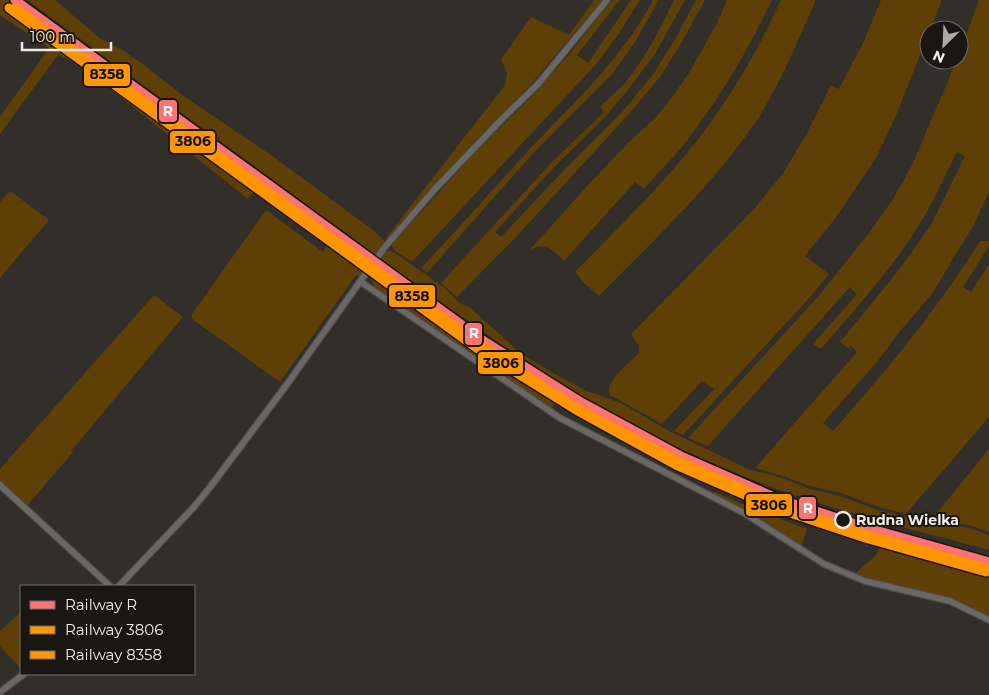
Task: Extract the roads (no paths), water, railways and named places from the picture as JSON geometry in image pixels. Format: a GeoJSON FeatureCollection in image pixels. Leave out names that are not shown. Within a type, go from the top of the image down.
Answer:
{"type":"FeatureCollection","features":[{"type":"Feature","properties":{"kind":"street"},"geometry":{"type":"LineString","coordinates":[[120,585],[193,508],[211,486],[384,248],[435,189],[538,84],[608,0]]}},
{"type":"Feature","properties":{"kind":"street"},"geometry":{"type":"LineString","coordinates":[[361,282],[560,418],[744,513],[824,564],[865,581],[950,601],[989,620]]}},
{"type":"Feature","properties":{"kind":"street"},"geometry":{"type":"LineString","coordinates":[[0,485],[109,585]]}},
{"type":"Feature","properties":{"kind":"street"},"geometry":{"type":"LineString","coordinates":[[0,692],[23,675]]}},
{"type":"Feature","properties":{"kind":"waterway"},"geometry":{"type":"LineString","coordinates":[[572,407],[619,435],[687,471]]}},
{"type":"Feature","properties":{"kind":"rail line","name":"R"},"geometry":{"type":"LineString","coordinates":[[15,0],[484,341],[581,402],[681,456],[779,499],[868,528],[989,562]]}},
{"type":"Feature","properties":{"kind":"rail line","name":"3806"},"geometry":{"type":"LineString","coordinates":[[9,8],[478,349],[576,410],[676,465],[775,508],[865,538],[986,572]]}},
{"type":"Feature","properties":{"kind":"rail line","name":"8358"},"geometry":{"type":"LineString","coordinates":[[15,8],[427,307],[543,387],[593,417],[676,460],[786,508],[867,535],[986,568]]}},
{"type":"Feature","properties":{"kind":"place","name":"Rudna Wielka"},"geometry":{"type":"Point","coordinates":[843,520]}}]}
